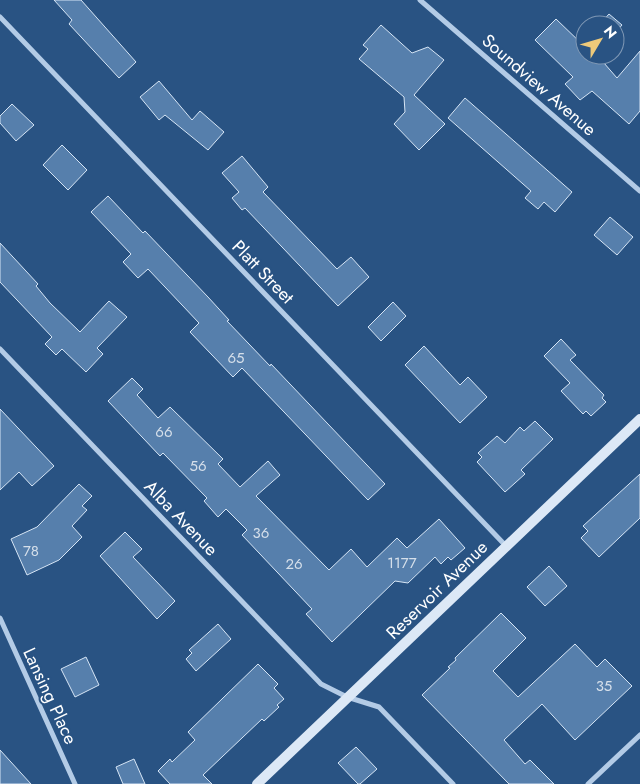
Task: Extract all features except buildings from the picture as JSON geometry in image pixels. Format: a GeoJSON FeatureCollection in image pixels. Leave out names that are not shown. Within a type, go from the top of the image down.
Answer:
{"type":"FeatureCollection","features":[{"type":"Feature","properties":{"kind":"main road","name":"Reservoir Avenue"},"geometry":{"type":"LineString","coordinates":[[257,784],[640,419]]}},
{"type":"Feature","properties":{"kind":"street","name":"Soundview Avenue"},"geometry":{"type":"LineString","coordinates":[[420,0],[640,191]]}},
{"type":"Feature","properties":{"kind":"street","name":"Platt Street"},"geometry":{"type":"LineString","coordinates":[[0,17],[506,546]]}},
{"type":"Feature","properties":{"kind":"street","name":"Alba Avenue"},"geometry":{"type":"LineString","coordinates":[[0,349],[320,684],[348,697],[379,707],[453,784]]}},
{"type":"Feature","properties":{"kind":"street","name":"Lansing Place"},"geometry":{"type":"LineString","coordinates":[[0,618],[75,784]]}},
{"type":"Feature","properties":{"kind":"street"},"geometry":{"type":"LineString","coordinates":[[588,784],[640,735]]}}]}
